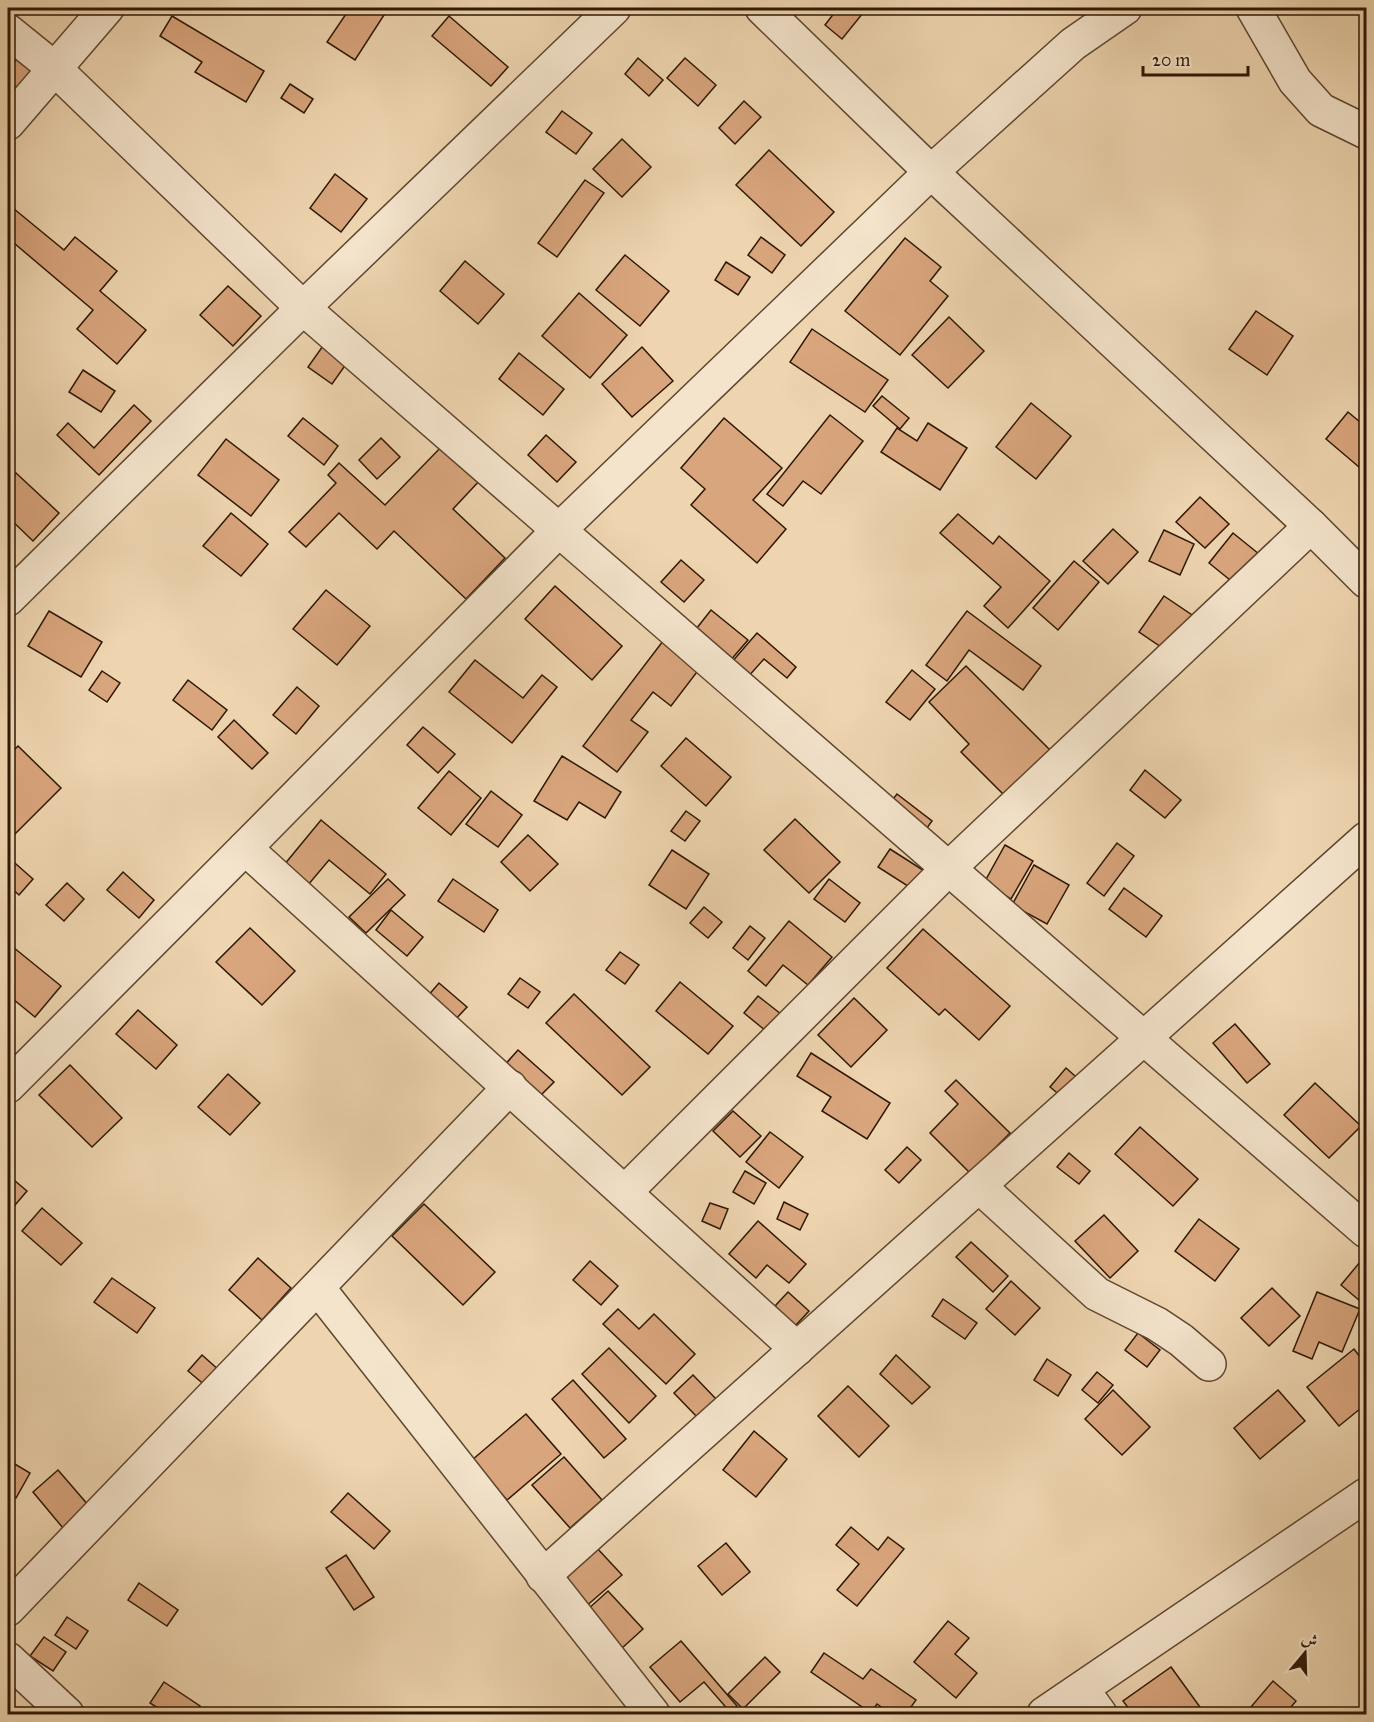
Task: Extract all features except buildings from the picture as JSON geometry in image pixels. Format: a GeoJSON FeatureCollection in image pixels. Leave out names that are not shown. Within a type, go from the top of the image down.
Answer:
{"type":"FeatureCollection","features":[{"type":"Feature","properties":{"kind":"street"},"geometry":{"type":"LineString","coordinates":[[8,123],[107,8]]}},
{"type":"Feature","properties":{"kind":"street"},"geometry":{"type":"LineString","coordinates":[[8,599],[303,308],[614,8]]}},
{"type":"Feature","properties":{"kind":"street"},"geometry":{"type":"LineString","coordinates":[[762,8],[930,172],[1311,526],[1366,581]]}},
{"type":"Feature","properties":{"kind":"street"},"geometry":{"type":"LineString","coordinates":[[12,1073],[245,848],[560,530],[930,172],[1073,44],[1125,8]]}},
{"type":"Feature","properties":{"kind":"street"},"geometry":{"type":"LineString","coordinates":[[1253,8],[1295,81],[1321,110],[1366,132]]}},
{"type":"Feature","properties":{"kind":"street"},"geometry":{"type":"LineString","coordinates":[[8,30],[55,69],[303,308],[1366,1232]]}},
{"type":"Feature","properties":{"kind":"street"},"geometry":{"type":"LineString","coordinates":[[625,1191],[949,868],[1311,526]]}},
{"type":"Feature","properties":{"kind":"street"},"geometry":{"type":"LineString","coordinates":[[543,1576],[1366,839]]}},
{"type":"Feature","properties":{"kind":"street"},"geometry":{"type":"LineString","coordinates":[[245,848],[797,1349]]}},
{"type":"Feature","properties":{"kind":"street"},"geometry":{"type":"LineString","coordinates":[[8,1609],[510,1087]]}},
{"type":"Feature","properties":{"kind":"street"},"geometry":{"type":"LineString","coordinates":[[980,1186],[1097,1294],[1156,1324],[1209,1364]]}},
{"type":"Feature","properties":{"kind":"street"},"geometry":{"type":"LineString","coordinates":[[318,1288],[653,1714]]}},
{"type":"Feature","properties":{"kind":"street"},"geometry":{"type":"LineString","coordinates":[[1044,1714],[1091,1702],[1366,1495]]}},
{"type":"Feature","properties":{"kind":"street"},"geometry":{"type":"LineString","coordinates":[[8,1659],[67,1714]]}}]}
